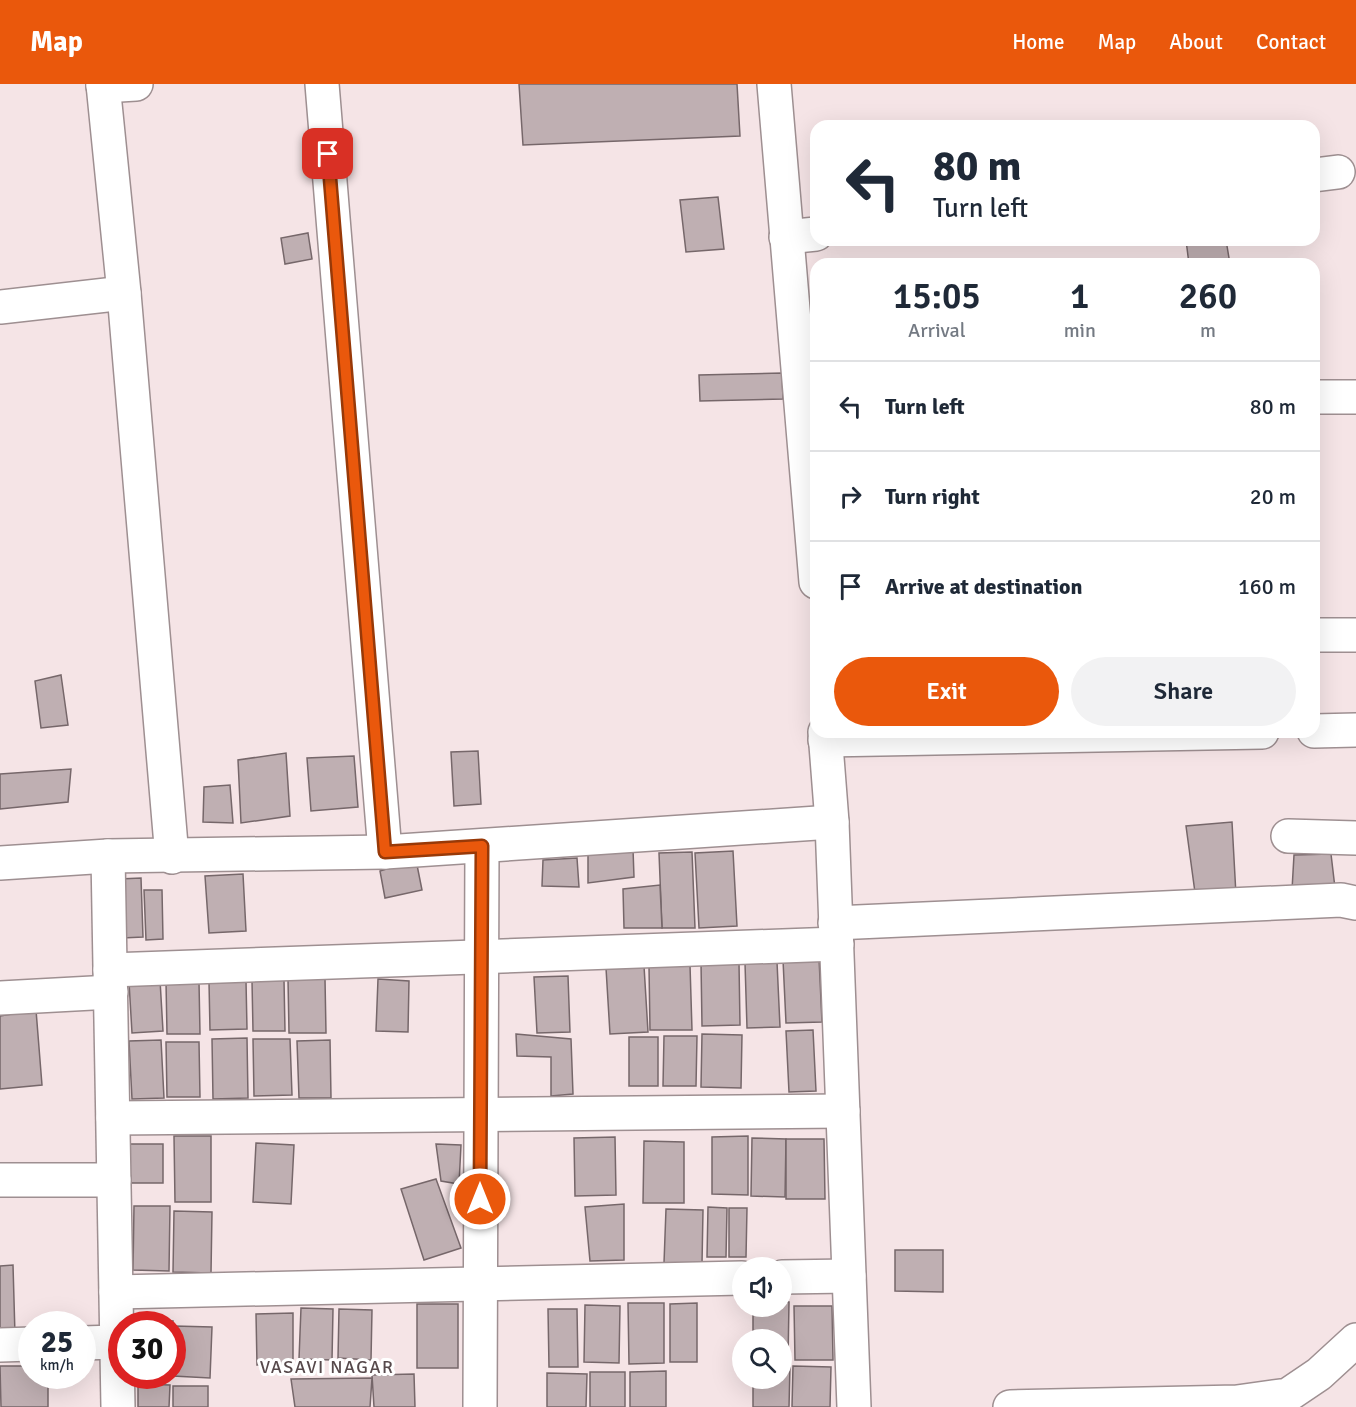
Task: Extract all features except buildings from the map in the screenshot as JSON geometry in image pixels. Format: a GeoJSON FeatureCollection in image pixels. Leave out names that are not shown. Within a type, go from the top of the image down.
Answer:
{"type":"FeatureCollection","features":[{"type":"Feature","properties":{"kind":"street"},"geometry":{"type":"LineString","coordinates":[[136,84],[103,85],[124,293],[172,857]]}},
{"type":"Feature","properties":{"kind":"street"},"geometry":{"type":"LineString","coordinates":[[322,84],[385,852]]}},
{"type":"Feature","properties":{"kind":"street"},"geometry":{"type":"LineString","coordinates":[[774,84],[801,236],[810,453]]}},
{"type":"Feature","properties":{"kind":"street"},"geometry":{"type":"LineString","coordinates":[[0,307],[124,293]]}},
{"type":"Feature","properties":{"kind":"street"},"geometry":{"type":"LineString","coordinates":[[1320,397],[1356,397]]}},
{"type":"Feature","properties":{"kind":"street"},"geometry":{"type":"LineString","coordinates":[[1320,636],[1356,636]]}},
{"type":"Feature","properties":{"kind":"street"},"geometry":{"type":"LineString","coordinates":[[1320,731],[1356,730]]}},
{"type":"Feature","properties":{"kind":"street"},"geometry":{"type":"LineString","coordinates":[[825,738],[832,822],[854,1407]]}},
{"type":"Feature","properties":{"kind":"street"},"geometry":{"type":"LineString","coordinates":[[0,863],[108,856],[172,857],[385,852],[832,822]]}},
{"type":"Feature","properties":{"kind":"street"},"geometry":{"type":"LineString","coordinates":[[1288,836],[1356,838]]}},
{"type":"Feature","properties":{"kind":"street"},"geometry":{"type":"LineString","coordinates":[[480,1407],[482,846]]}},
{"type":"Feature","properties":{"kind":"street"},"geometry":{"type":"LineString","coordinates":[[108,856],[116,1311]]}},
{"type":"Feature","properties":{"kind":"street"},"geometry":{"type":"LineString","coordinates":[[0,998],[110,981],[1341,900],[1356,903]]}},
{"type":"Feature","properties":{"kind":"street"},"geometry":{"type":"LineString","coordinates":[[113,1118],[843,1111]]}},
{"type":"Feature","properties":{"kind":"street"},"geometry":{"type":"LineString","coordinates":[[0,1180],[114,1180]]}},
{"type":"Feature","properties":{"kind":"street"},"geometry":{"type":"LineString","coordinates":[[792,1277],[849,1276]]}},
{"type":"Feature","properties":{"kind":"street"},"geometry":{"type":"LineString","coordinates":[[116,1292],[732,1278]]}},
{"type":"Feature","properties":{"kind":"street"},"geometry":{"type":"LineString","coordinates":[[1010,1407],[1291,1401],[1356,1340]]}},
{"type":"Feature","properties":{"kind":"street"},"geometry":{"type":"LineString","coordinates":[[0,1345],[18,1344]]}},
{"type":"Feature","properties":{"kind":"street"},"geometry":{"type":"LineString","coordinates":[[118,1389],[118,1407]]}},
{"type":"Feature","properties":{"kind":"district","name":"VASAVI NAGAR"},"geometry":{"type":"Point","coordinates":[327,1367]}},
{"type":"Feature","properties":{"kind":"route"},"geometry":{"type":"LineString","coordinates":[[328,154],[385,852],[482,846],[480,1199]]}}]}
